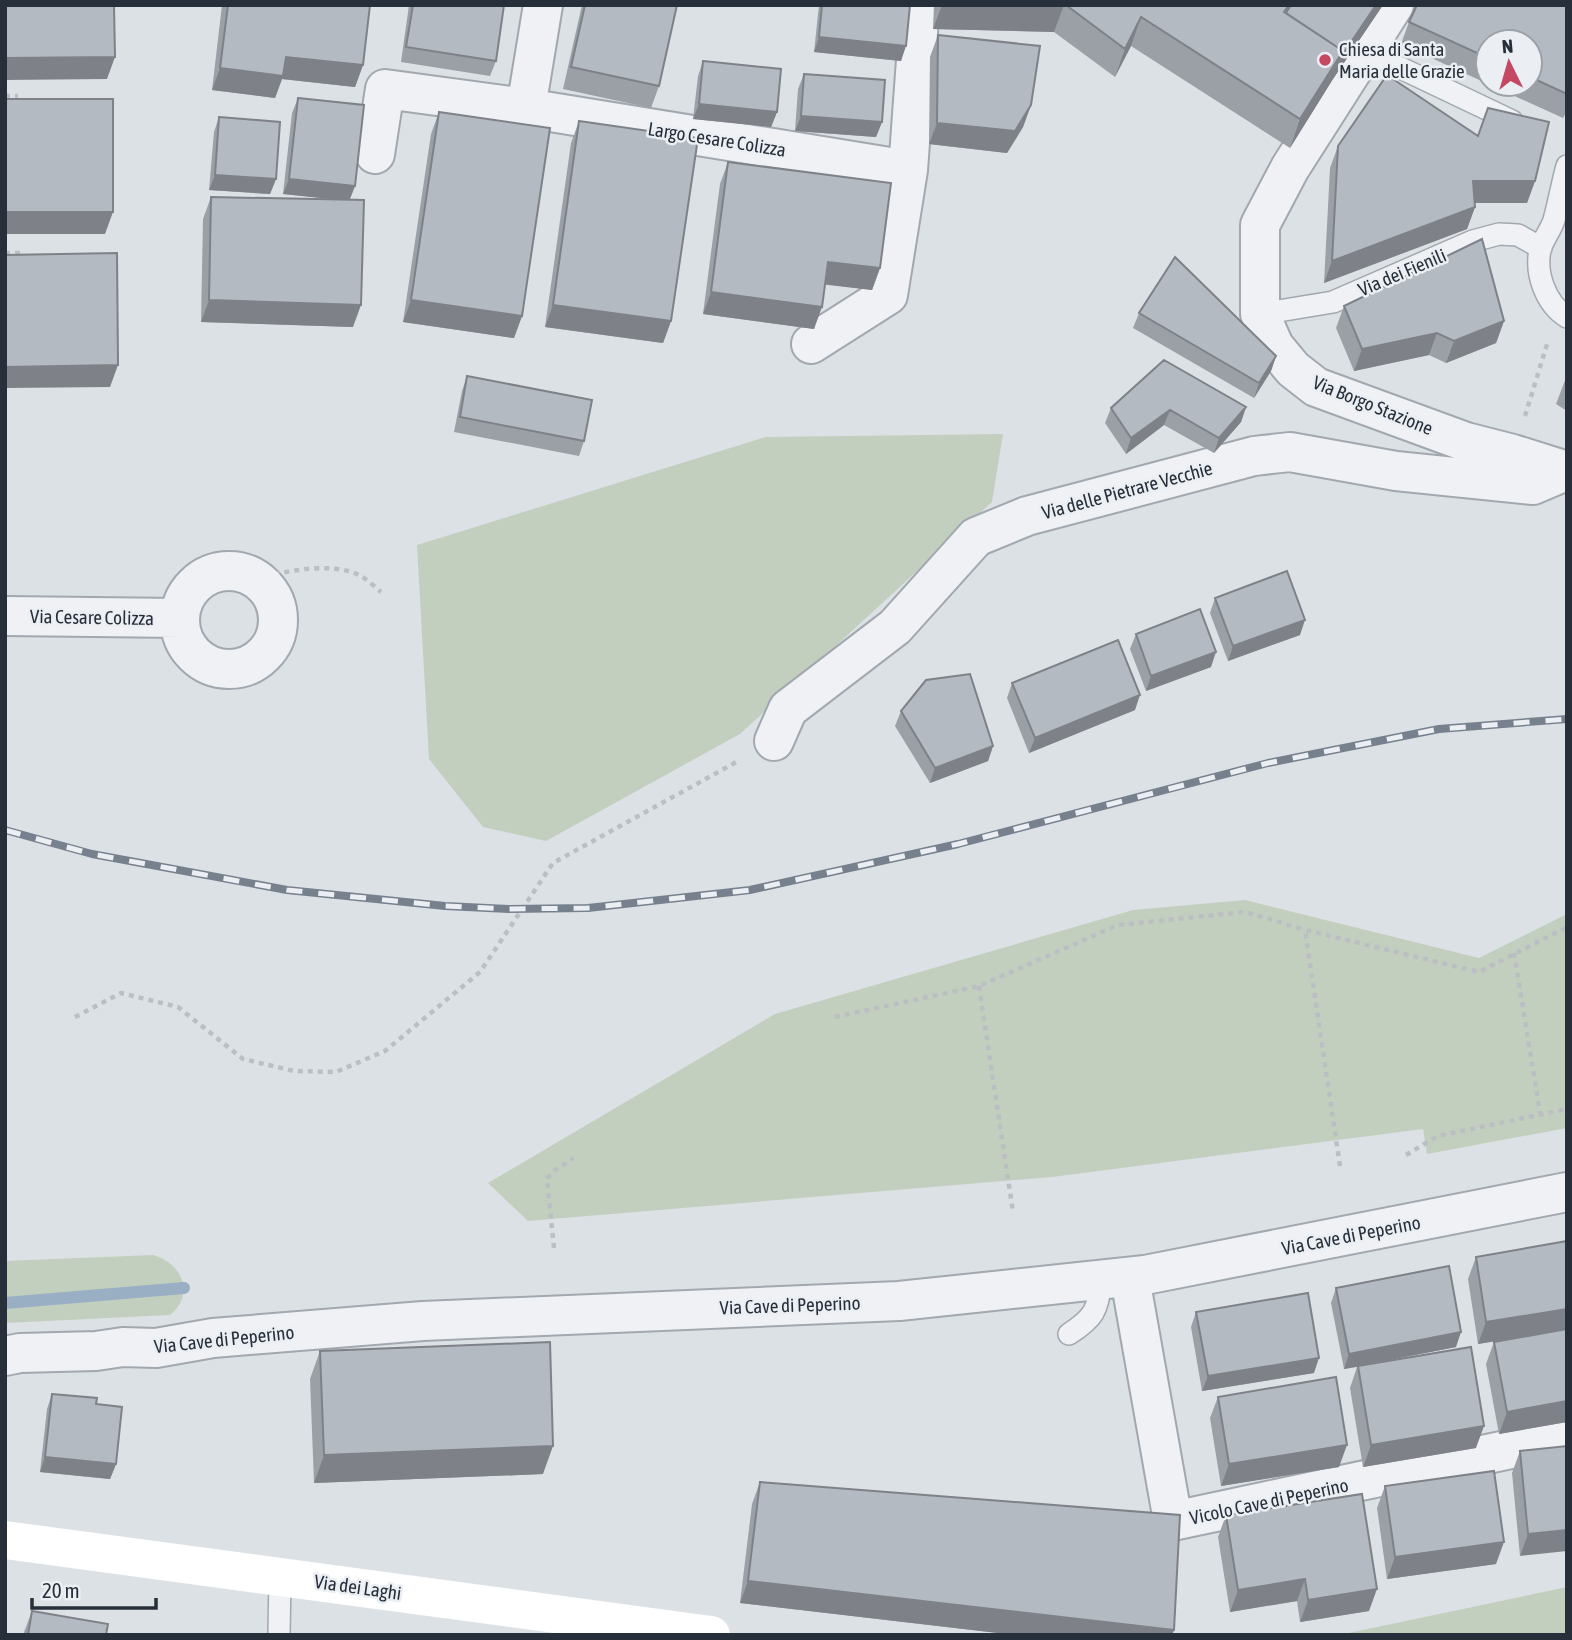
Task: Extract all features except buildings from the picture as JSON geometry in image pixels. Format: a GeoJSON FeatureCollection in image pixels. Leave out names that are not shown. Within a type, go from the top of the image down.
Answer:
{"type":"FeatureCollection","features":[{"type":"Feature","properties":{"kind":"main road","name":"Via dei Laghi"},"geometry":{"type":"LineString","coordinates":[[5,1540],[711,1635]]}},
{"type":"Feature","properties":{"kind":"street"},"geometry":{"type":"LineString","coordinates":[[526,108],[543,5]]}},
{"type":"Feature","properties":{"kind":"street"},"geometry":{"type":"LineString","coordinates":[[811,344],[888,295],[908,170],[920,5]]}},
{"type":"Feature","properties":{"kind":"street","name":"Via Borgo Stazione"},"geometry":{"type":"LineString","coordinates":[[1394,5],[1290,168],[1260,225],[1260,314],[1274,346],[1293,369],[1316,387],[1466,442],[1567,471]]}},
{"type":"Feature","properties":{"kind":"street","name":"Largo Cesare Colizza"},"geometry":{"type":"LineString","coordinates":[[375,154],[385,89],[526,108],[908,170]]}},
{"type":"Feature","properties":{"kind":"street","name":"Via delle Pietrare Vecchie"},"geometry":{"type":"LineString","coordinates":[[774,741],[788,709],[895,627],[976,537],[1027,516],[1254,456],[1290,452],[1396,471],[1533,485],[1567,471]]}},
{"type":"Feature","properties":{"kind":"street","name":"Via Cesare Colizza"},"geometry":{"type":"LineString","coordinates":[[222,572],[239,572],[255,578],[267,590],[275,604],[278,621],[268,650],[256,661],[227,669],[198,659],[181,633],[179,618],[183,601],[192,587],[205,576],[222,572]]}},
{"type":"Feature","properties":{"kind":"street","name":"Via Cesare Colizza"},"geometry":{"type":"LineString","coordinates":[[5,616],[179,618]]}},
{"type":"Feature","properties":{"kind":"street","name":"Via Cave di Peperino"},"geometry":{"type":"LineString","coordinates":[[5,1356],[20,1353],[96,1352],[123,1347],[156,1348],[213,1338],[423,1321],[900,1301],[1115,1279],[1567,1192]]}},
{"type":"Feature","properties":{"kind":"street","name":"Vicolo Cave di Peperino"},"geometry":{"type":"LineString","coordinates":[[1115,1279],[1173,1521],[1567,1437]]}},
{"type":"Feature","properties":{"kind":"lane"},"geometry":{"type":"LineString","coordinates":[[1365,51],[1534,132]]}},
{"type":"Feature","properties":{"kind":"lane"},"geometry":{"type":"LineString","coordinates":[[1562,314],[1547,297],[1539,266],[1541,248],[1553,223],[1567,166]]}},
{"type":"Feature","properties":{"kind":"lane","name":"Via dei Fienili"},"geometry":{"type":"LineString","coordinates":[[1260,314],[1333,302],[1473,241],[1499,234],[1518,235],[1541,248]]}},
{"type":"Feature","properties":{"kind":"lane"},"geometry":{"type":"LineString","coordinates":[[1069,1334],[1086,1323],[1115,1279]]}},
{"type":"Feature","properties":{"kind":"lane"},"geometry":{"type":"LineString","coordinates":[[279,1635],[280,1577]]}},
{"type":"Feature","properties":{"kind":"path"},"geometry":{"type":"LineString","coordinates":[[5,96],[18,96]]}},
{"type":"Feature","properties":{"kind":"path"},"geometry":{"type":"LineString","coordinates":[[5,253],[23,253]]}},
{"type":"Feature","properties":{"kind":"path"},"geometry":{"type":"LineString","coordinates":[[1523,424],[1550,336]]}},
{"type":"Feature","properties":{"kind":"path"},"geometry":{"type":"LineString","coordinates":[[255,578],[297,569],[331,569],[359,575],[381,592]]}},
{"type":"Feature","properties":{"kind":"path"},"geometry":{"type":"LineString","coordinates":[[75,1017],[121,993],[178,1007],[243,1059],[294,1071],[336,1072],[385,1051],[480,972],[553,863],[774,741]]}},
{"type":"Feature","properties":{"kind":"path"},"geometry":{"type":"LineString","coordinates":[[835,1017],[979,986],[1118,925],[1246,912],[1305,930],[1479,972],[1567,927]]}},
{"type":"Feature","properties":{"kind":"path"},"geometry":{"type":"LineString","coordinates":[[1305,930],[1340,1166]]}},
{"type":"Feature","properties":{"kind":"path"},"geometry":{"type":"LineString","coordinates":[[1514,953],[1540,1113]]}},
{"type":"Feature","properties":{"kind":"path"},"geometry":{"type":"LineString","coordinates":[[979,986],[1013,1212]]}},
{"type":"Feature","properties":{"kind":"path"},"geometry":{"type":"LineString","coordinates":[[1406,1155],[1438,1136],[1567,1109]]}},
{"type":"Feature","properties":{"kind":"path"},"geometry":{"type":"LineString","coordinates":[[554,1248],[547,1179],[552,1172],[574,1158]]}},
{"type":"Feature","properties":{"kind":"green space"},"geometry":{"type":"Polygon","coordinates":[[[1003,434],[992,502],[740,734],[546,841],[483,827],[429,759],[417,545],[766,437],[1003,434]]]}},
{"type":"Feature","properties":{"kind":"green space"},"geometry":{"type":"Polygon","coordinates":[[[1245,900],[1479,958],[1567,914],[1567,1128],[1427,1154],[1423,1129],[1052,1177],[528,1221],[488,1183],[775,1014],[1133,910],[1245,900]]]}},
{"type":"Feature","properties":{"kind":"green space"},"geometry":{"type":"Polygon","coordinates":[[[153,1255],[172,1265],[182,1280],[182,1298],[170,1315],[5,1323],[5,1261],[153,1255]]]}},
{"type":"Feature","properties":{"kind":"green space"},"geometry":{"type":"Polygon","coordinates":[[[1567,1587],[1567,1635],[1339,1635],[1567,1587]]]}},
{"type":"Feature","properties":{"kind":"waterway"},"geometry":{"type":"LineString","coordinates":[[5,1303],[184,1288]]}},
{"type":"Feature","properties":{"kind":"railway"},"geometry":{"type":"LineString","coordinates":[[5,830],[92,854],[287,890],[445,906],[509,909],[588,908],[750,890],[958,844],[1268,763],[1439,729],[1567,719]]}},
{"type":"Feature","properties":{"kind":"place","name":"Chiesa di Santa Maria delle Grazie"},"geometry":{"type":"Point","coordinates":[1325,60]}}]}
